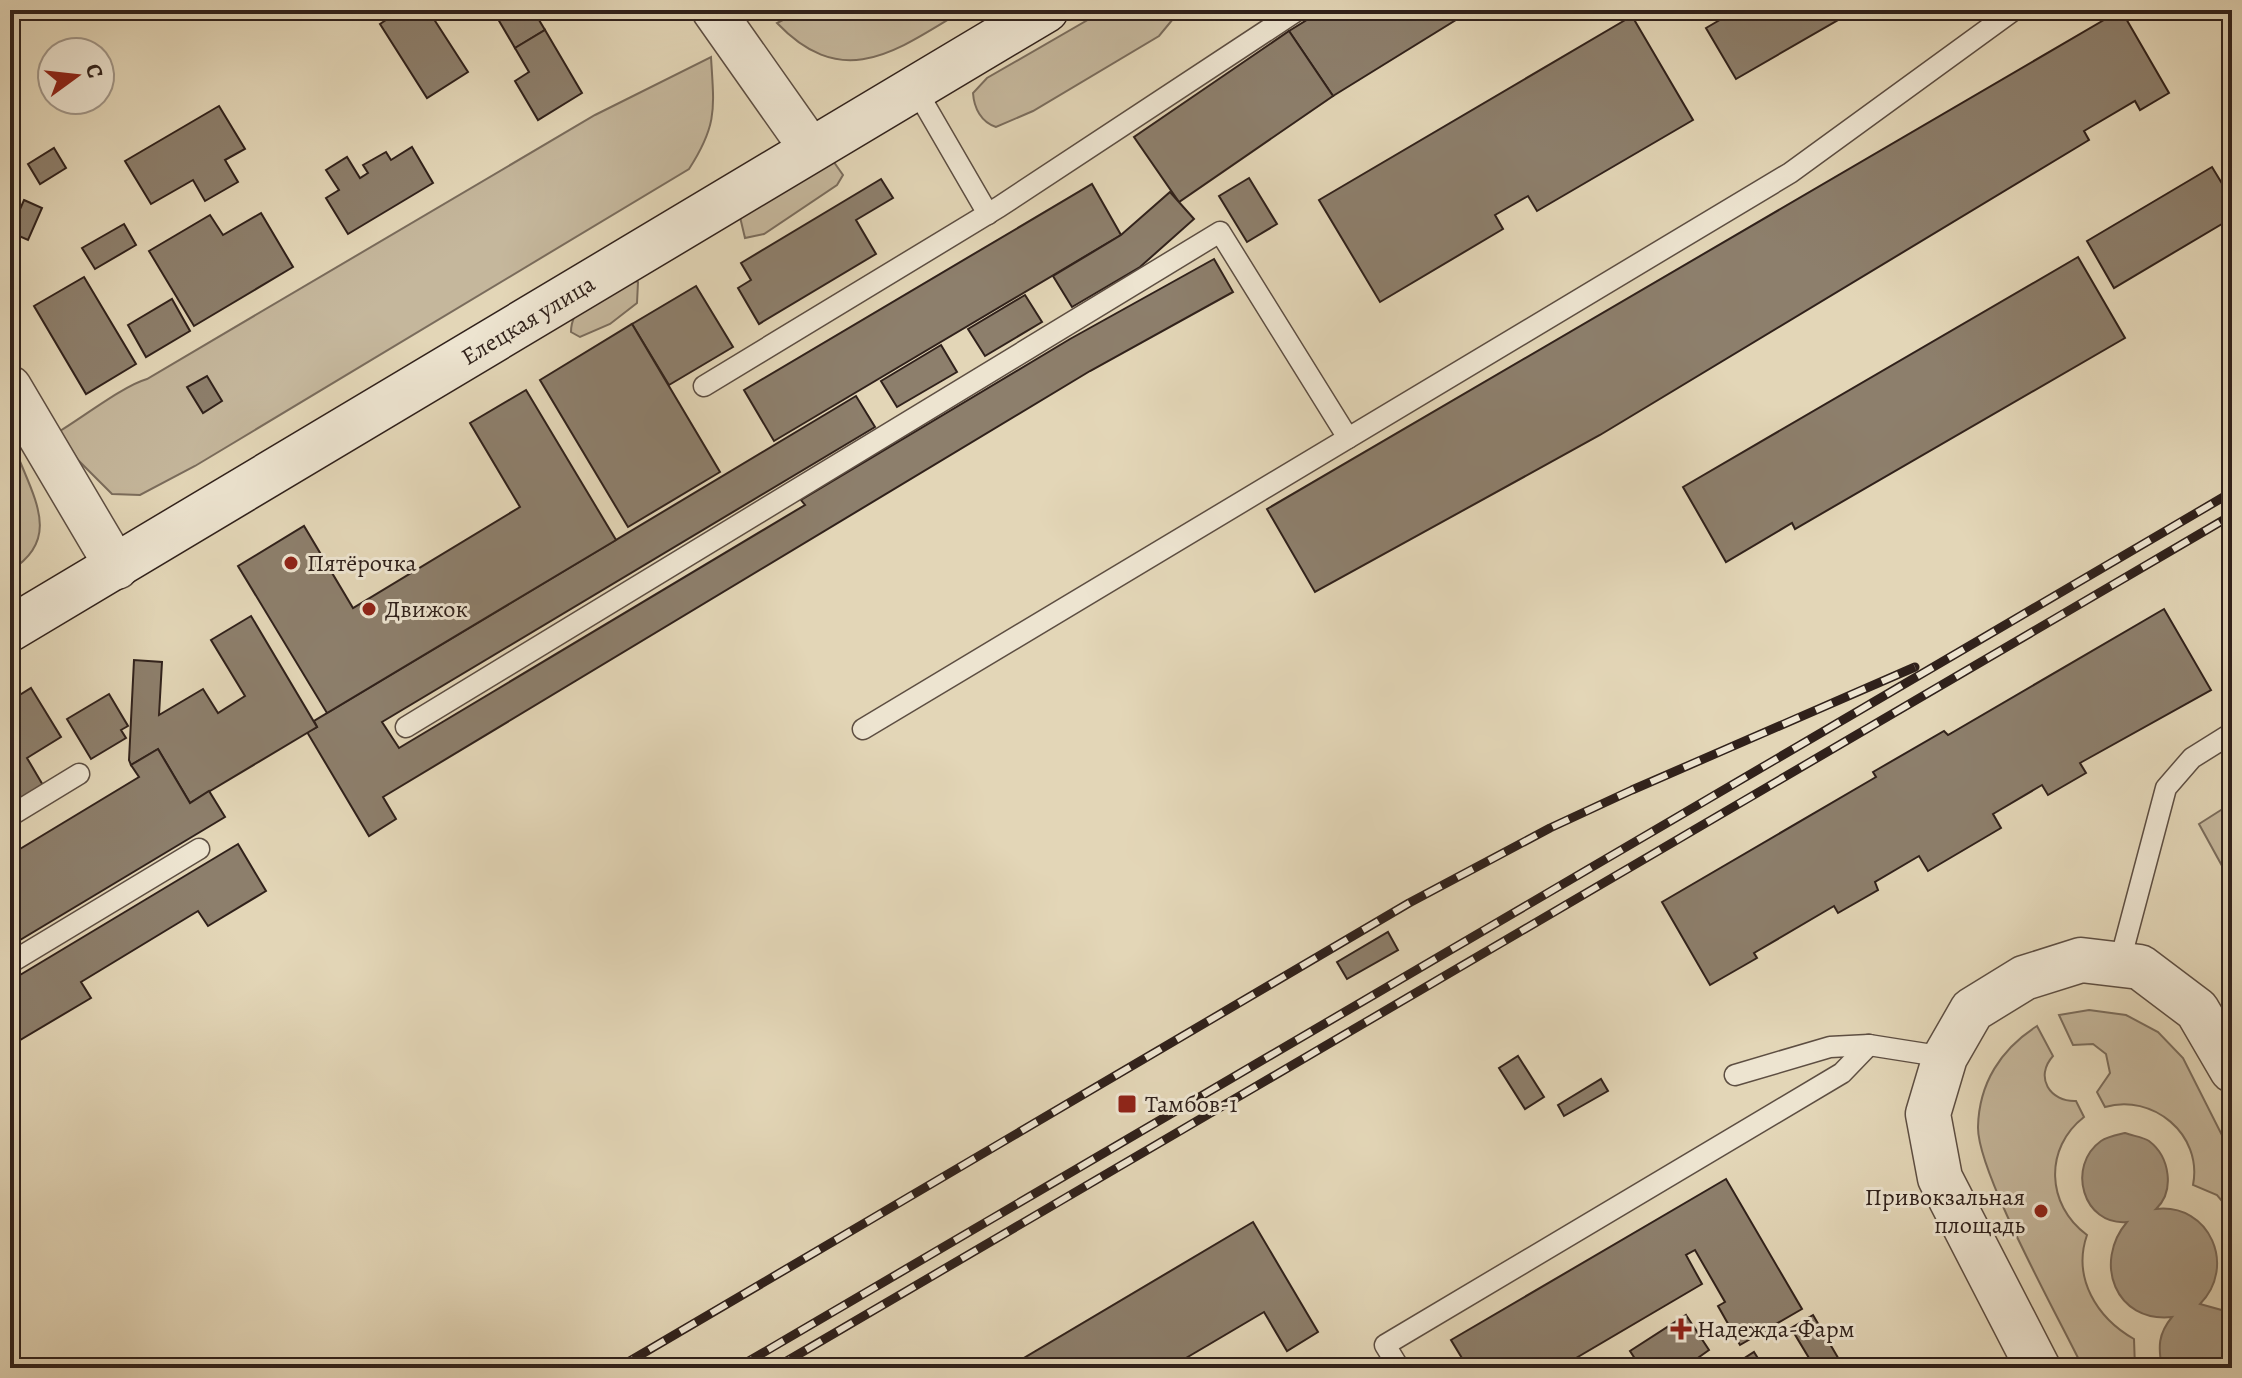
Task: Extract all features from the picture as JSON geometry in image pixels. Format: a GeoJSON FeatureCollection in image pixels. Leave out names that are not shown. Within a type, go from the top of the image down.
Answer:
{"type":"FeatureCollection","features":[{"type":"Feature","properties":{"kind":"main road","name":"Елецкая улица"},"geometry":{"type":"LineString","coordinates":[[10,629],[117,568],[1046,10]]}},
{"type":"Feature","properties":{"kind":"main road"},"geometry":{"type":"LineString","coordinates":[[2038,1368],[1940,1178],[1928,1114],[1945,1057],[1972,1010],[2024,978],[2081,960],[2140,967],[2197,1010],[2232,1070]]}},
{"type":"Feature","properties":{"kind":"street"},"geometry":{"type":"LineString","coordinates":[[713,10],[811,149]]}},
{"type":"Feature","properties":{"kind":"street"},"geometry":{"type":"LineString","coordinates":[[10,387],[117,568]]}},
{"type":"Feature","properties":{"kind":"lane"},"geometry":{"type":"LineString","coordinates":[[704,386],[988,214],[1298,10]]}},
{"type":"Feature","properties":{"kind":"lane"},"geometry":{"type":"LineString","coordinates":[[863,729],[1790,173],[2014,10]]}},
{"type":"Feature","properties":{"kind":"lane"},"geometry":{"type":"LineString","coordinates":[[915,88],[988,214]]}},
{"type":"Feature","properties":{"kind":"lane"},"geometry":{"type":"LineString","coordinates":[[406,727],[1220,232],[1348,438]]}},
{"type":"Feature","properties":{"kind":"lane"},"geometry":{"type":"LineString","coordinates":[[2119,965],[2166,788],[2192,758],[2232,733]]}},
{"type":"Feature","properties":{"kind":"lane"},"geometry":{"type":"LineString","coordinates":[[10,816],[79,774]]}},
{"type":"Feature","properties":{"kind":"lane"},"geometry":{"type":"LineString","coordinates":[[10,963],[199,849]]}},
{"type":"Feature","properties":{"kind":"lane"},"geometry":{"type":"LineString","coordinates":[[1399,1368],[1385,1345],[1842,1073],[1869,1045]]}},
{"type":"Feature","properties":{"kind":"lane"},"geometry":{"type":"LineString","coordinates":[[1735,1075],[1830,1047],[1869,1045],[1945,1057]]}},
{"type":"Feature","properties":{"kind":"shaded area"},"geometry":{"type":"Polygon","coordinates":[[[802,10],[964,10],[893,50],[870,58],[848,60],[825,56],[802,44],[777,23],[802,10]]]}},
{"type":"Feature","properties":{"kind":"shaded area"},"geometry":{"type":"Polygon","coordinates":[[[1105,10],[1174,10],[1173,19],[1159,36],[1033,111],[996,127],[982,118],[973,93],[987,78],[1105,10]]]}},
{"type":"Feature","properties":{"kind":"shaded area"},"geometry":{"type":"Polygon","coordinates":[[[711,57],[712,115],[705,140],[689,169],[195,466],[140,495],[112,494],[78,460],[60,431],[116,394],[147,379],[595,115],[711,57]]]}},
{"type":"Feature","properties":{"kind":"shaded area"},"geometry":{"type":"Polygon","coordinates":[[[831,158],[843,175],[837,185],[764,234],[745,238],[740,217],[831,158]]]}},
{"type":"Feature","properties":{"kind":"shaded area"},"geometry":{"type":"Polygon","coordinates":[[[628,277],[638,282],[637,303],[610,324],[580,337],[571,332],[583,305],[628,277]]]}},
{"type":"Feature","properties":{"kind":"shaded area"},"geometry":{"type":"Polygon","coordinates":[[[19,459],[40,520],[35,547],[10,571],[10,461],[19,459]]]}},
{"type":"Feature","properties":{"kind":"shaded area"},"geometry":{"type":"Polygon","coordinates":[[[2232,803],[2232,884],[2199,824],[2232,803]]]}},
{"type":"Feature","properties":{"kind":"shaded area"},"geometry":{"type":"Polygon","coordinates":[[[2089,1010],[2126,1015],[2158,1032],[2183,1058],[2232,1155],[2232,1213],[2217,1195],[2193,1185],[2194,1166],[2190,1149],[2182,1134],[2170,1122],[2140,1106],[2123,1104],[2105,1107],[2097,1092],[2110,1073],[2106,1054],[2093,1044],[2073,1045],[2059,1015],[2089,1010]]]}},
{"type":"Feature","properties":{"kind":"shaded area"},"geometry":{"type":"Polygon","coordinates":[[[2037,1026],[2053,1056],[2045,1072],[2048,1087],[2059,1097],[2076,1101],[2084,1117],[2062,1144],[2055,1176],[2057,1193],[2073,1223],[2087,1235],[2083,1266],[2091,1295],[2109,1320],[2134,1339],[2135,1368],[2083,1368],[2005,1210],[1981,1148],[1979,1111],[1988,1082],[2003,1056],[2037,1026]]]}},
{"type":"Feature","properties":{"kind":"shaded area"},"geometry":{"type":"Polygon","coordinates":[[[2125,1133],[2149,1141],[2162,1156],[2168,1184],[2156,1209],[2175,1210],[2191,1216],[2212,1240],[2217,1256],[2216,1273],[2211,1289],[2200,1304],[2225,1311],[2232,1318],[2232,1368],[2162,1368],[2160,1341],[2172,1317],[2152,1316],[2136,1310],[2115,1287],[2111,1271],[2112,1255],[2117,1238],[2127,1222],[2112,1221],[2099,1215],[2090,1205],[2082,1179],[2090,1152],[2101,1141],[2125,1133]]]}},
{"type":"Feature","properties":{"kind":"building"},"geometry":{"type":"Polygon","coordinates":[[[401,10],[428,10],[468,72],[427,98],[380,24],[401,10]]]}},
{"type":"Feature","properties":{"kind":"building"},"geometry":{"type":"Polygon","coordinates":[[[514,10],[533,10],[545,30],[515,48],[498,19],[514,10]]]}},
{"type":"Feature","properties":{"kind":"building"},"geometry":{"type":"Polygon","coordinates":[[[1323,10],[1472,10],[1333,96],[1289,31],[1323,10]]]}},
{"type":"Feature","properties":{"kind":"building"},"geometry":{"type":"Polygon","coordinates":[[[1737,10],[1833,10],[1838,20],[1736,79],[1706,28],[1737,10]]]}},
{"type":"Feature","properties":{"kind":"building"},"geometry":{"type":"Polygon","coordinates":[[[2121,10],[2169,93],[2140,110],[2135,101],[2084,131],[2089,140],[1600,435],[1315,592],[1267,509],[2121,10]]]}},
{"type":"Feature","properties":{"kind":"building"},"geometry":{"type":"Polygon","coordinates":[[[1632,16],[1693,120],[1537,211],[1528,196],[1495,215],[1503,229],[1380,302],[1319,200],[1632,16]]]}},
{"type":"Feature","properties":{"kind":"building"},"geometry":{"type":"Polygon","coordinates":[[[545,30],[582,93],[538,120],[515,81],[529,72],[515,48],[545,30]]]}},
{"type":"Feature","properties":{"kind":"building"},"geometry":{"type":"Polygon","coordinates":[[[1289,31],[1333,96],[1179,202],[1134,137],[1289,31]]]}},
{"type":"Feature","properties":{"kind":"building"},"geometry":{"type":"Polygon","coordinates":[[[219,106],[245,149],[225,160],[238,182],[205,201],[193,180],[151,204],[125,161],[219,106]]]}},
{"type":"Feature","properties":{"kind":"building"},"geometry":{"type":"Polygon","coordinates":[[[412,147],[433,183],[348,234],[326,198],[339,190],[326,170],[347,157],[360,178],[368,173],[363,165],[386,152],[391,160],[412,147]]]}},
{"type":"Feature","properties":{"kind":"building"},"geometry":{"type":"Polygon","coordinates":[[[54,148],[66,168],[40,184],[28,164],[54,148]]]}},
{"type":"Feature","properties":{"kind":"building"},"geometry":{"type":"Polygon","coordinates":[[[2212,167],[2232,200],[2232,218],[2114,288],[2087,241],[2212,167]]]}},
{"type":"Feature","properties":{"kind":"building"},"geometry":{"type":"Polygon","coordinates":[[[1249,178],[1277,224],[1247,242],[1219,196],[1249,178]]]}},
{"type":"Feature","properties":{"kind":"building"},"geometry":{"type":"Polygon","coordinates":[[[881,179],[893,198],[856,220],[876,254],[759,324],[738,288],[751,280],[741,263],[881,179]]]}},
{"type":"Feature","properties":{"kind":"building"},"geometry":{"type":"Polygon","coordinates":[[[1092,184],[1121,235],[774,441],[744,390],[1092,184]]]}},
{"type":"Feature","properties":{"kind":"building"},"geometry":{"type":"Polygon","coordinates":[[[1170,192],[1194,219],[1140,267],[1072,307],[1053,276],[1121,235],[1170,192]]]}},
{"type":"Feature","properties":{"kind":"building"},"geometry":{"type":"Polygon","coordinates":[[[24,200],[42,208],[28,240],[10,232],[24,200]]]}},
{"type":"Feature","properties":{"kind":"building"},"geometry":{"type":"Polygon","coordinates":[[[261,213],[293,267],[194,326],[149,251],[210,215],[223,235],[261,213]]]}},
{"type":"Feature","properties":{"kind":"building"},"geometry":{"type":"Polygon","coordinates":[[[124,224],[136,245],[95,269],[82,248],[124,224]]]}},
{"type":"Feature","properties":{"kind":"building"},"geometry":{"type":"Polygon","coordinates":[[[2078,257],[2125,338],[1795,529],[1792,523],[1726,562],[1683,487],[2078,257]]]}},
{"type":"Feature","properties":{"kind":"building"},"geometry":{"type":"Polygon","coordinates":[[[1214,259],[1233,292],[1090,371],[383,797],[396,819],[369,836],[307,732],[317,727],[314,721],[856,396],[875,427],[382,722],[399,748],[805,505],[801,500],[1070,339],[1214,259]]]}},
{"type":"Feature","properties":{"kind":"building"},"geometry":{"type":"Polygon","coordinates":[[[84,277],[136,364],[86,394],[34,306],[84,277]]]}},
{"type":"Feature","properties":{"kind":"building"},"geometry":{"type":"Polygon","coordinates":[[[696,286],[733,347],[669,385],[632,324],[696,286]]]}},
{"type":"Feature","properties":{"kind":"building"},"geometry":{"type":"Polygon","coordinates":[[[1025,295],[1042,322],[985,356],[968,329],[1025,295]]]}},
{"type":"Feature","properties":{"kind":"building"},"geometry":{"type":"Polygon","coordinates":[[[172,299],[190,331],[146,357],[128,325],[172,299]]]}},
{"type":"Feature","properties":{"kind":"building"},"geometry":{"type":"Polygon","coordinates":[[[632,324],[720,472],[628,527],[540,380],[632,324]]]}},
{"type":"Feature","properties":{"kind":"building"},"geometry":{"type":"Polygon","coordinates":[[[941,345],[957,372],[897,407],[881,381],[941,345]]]}},
{"type":"Feature","properties":{"kind":"building"},"geometry":{"type":"Polygon","coordinates":[[[207,376],[222,401],[203,413],[187,387],[207,376]]]}},
{"type":"Feature","properties":{"kind":"building"},"geometry":{"type":"Polygon","coordinates":[[[526,390],[616,540],[327,713],[238,566],[304,526],[353,608],[520,507],[470,423],[526,390]]]}},
{"type":"Feature","properties":{"kind":"building"},"geometry":{"type":"Polygon","coordinates":[[[2164,609],[2211,690],[2080,763],[2086,773],[2048,795],[2042,785],[1993,814],[2001,828],[1928,871],[1919,856],[1875,882],[1878,890],[1838,913],[1834,906],[1754,953],[1757,958],[1710,985],[1662,902],[1876,777],[1873,772],[1944,731],[1948,735],[2164,609]]]}},
{"type":"Feature","properties":{"kind":"building"},"geometry":{"type":"Polygon","coordinates":[[[251,616],[317,727],[190,803],[158,749],[131,765],[129,760],[134,660],[162,662],[159,715],[203,689],[218,713],[245,696],[211,640],[251,616]]]}},
{"type":"Feature","properties":{"kind":"building"},"geometry":{"type":"Polygon","coordinates":[[[31,688],[61,737],[27,758],[44,787],[13,806],[10,800],[10,701],[31,688]]]}},
{"type":"Feature","properties":{"kind":"building"},"geometry":{"type":"Polygon","coordinates":[[[109,694],[128,726],[121,730],[126,738],[91,759],[67,719],[109,694]]]}},
{"type":"Feature","properties":{"kind":"building"},"geometry":{"type":"Polygon","coordinates":[[[158,749],[190,803],[209,791],[225,817],[10,946],[10,855],[139,777],[131,765],[158,749]]]}},
{"type":"Feature","properties":{"kind":"building"},"geometry":{"type":"Polygon","coordinates":[[[238,844],[266,891],[208,926],[198,911],[81,982],[91,998],[10,1046],[10,981],[238,844]]]}},
{"type":"Feature","properties":{"kind":"building"},"geometry":{"type":"Polygon","coordinates":[[[1388,932],[1398,950],[1347,979],[1337,962],[1388,932]]]}},
{"type":"Feature","properties":{"kind":"building"},"geometry":{"type":"Polygon","coordinates":[[[1518,1056],[1544,1097],[1525,1109],[1499,1068],[1518,1056]]]}},
{"type":"Feature","properties":{"kind":"building"},"geometry":{"type":"Polygon","coordinates":[[[1601,1079],[1608,1091],[1564,1116],[1558,1105],[1601,1079]]]}},
{"type":"Feature","properties":{"kind":"building"},"geometry":{"type":"Polygon","coordinates":[[[1726,1179],[1802,1309],[1740,1345],[1718,1306],[1725,1302],[1695,1250],[1686,1255],[1702,1284],[1559,1368],[1468,1368],[1451,1340],[1726,1179]]]}},
{"type":"Feature","properties":{"kind":"building"},"geometry":{"type":"Polygon","coordinates":[[[1253,1222],[1318,1332],[1287,1351],[1264,1312],[1169,1368],[1007,1368],[1253,1222]]]}},
{"type":"Feature","properties":{"kind":"building"},"geometry":{"type":"Polygon","coordinates":[[[1686,1315],[1709,1350],[1695,1360],[1700,1368],[1641,1368],[1630,1351],[1686,1315]]]}},
{"type":"Feature","properties":{"kind":"building"},"geometry":{"type":"Polygon","coordinates":[[[1813,1315],[1844,1368],[1815,1368],[1791,1328],[1813,1315]]]}},
{"type":"Feature","properties":{"kind":"building"},"geometry":{"type":"Polygon","coordinates":[[[1754,1352],[1764,1368],[1737,1368],[1735,1364],[1754,1352]]]}},
{"type":"Feature","properties":{"kind":"railway"},"geometry":{"type":"LineString","coordinates":[[737,1368],[2232,492]]}},
{"type":"Feature","properties":{"kind":"railway"},"geometry":{"type":"LineString","coordinates":[[775,1368],[2232,515]]}},
{"type":"Feature","properties":{"kind":"railway"},"geometry":{"type":"LineString","coordinates":[[618,1368],[1409,903],[1550,828],[1915,667]]}},
{"type":"Feature","properties":{"kind":"place","name":"Пятёрочка"},"geometry":{"type":"Point","coordinates":[291,563]}},
{"type":"Feature","properties":{"kind":"place","name":"Движок"},"geometry":{"type":"Point","coordinates":[369,609]}},
{"type":"Feature","properties":{"kind":"place","name":"Тамбов-1"},"geometry":{"type":"Point","coordinates":[1127,1104]}},
{"type":"Feature","properties":{"kind":"place","name":"Привокзальная площадь"},"geometry":{"type":"Point","coordinates":[2041,1211]}},
{"type":"Feature","properties":{"kind":"place","name":"Надежда-Фарм"},"geometry":{"type":"Point","coordinates":[1681,1329]}}]}
